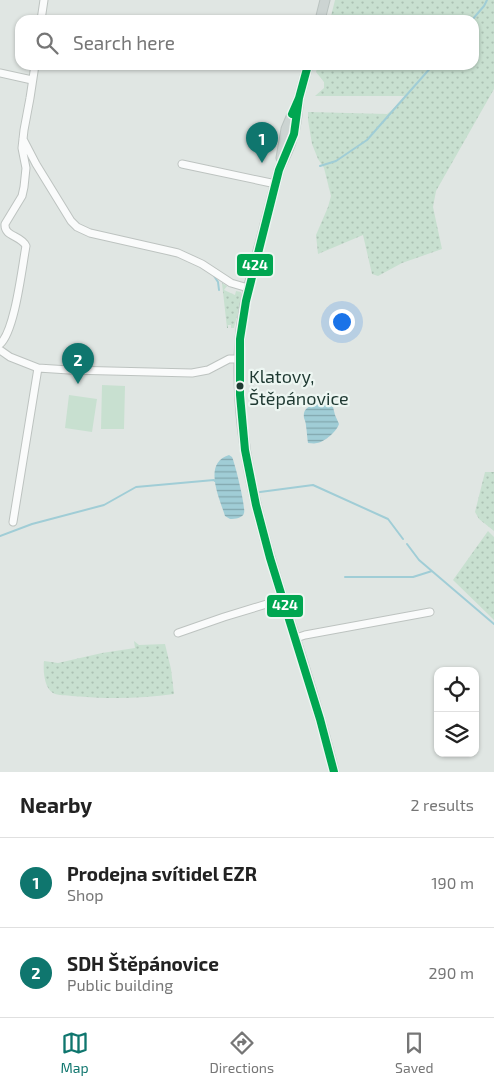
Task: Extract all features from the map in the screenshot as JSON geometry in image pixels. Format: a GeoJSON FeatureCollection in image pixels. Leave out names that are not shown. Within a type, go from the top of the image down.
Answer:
{"type":"FeatureCollection","features":[{"type":"Feature","properties":{"kind":"main road"},"geometry":{"type":"LineString","coordinates":[[321,15],[325,0]]}},
{"type":"Feature","properties":{"kind":"main road"},"geometry":{"type":"LineString","coordinates":[[307,70],[299,98],[294,133],[280,168],[248,288],[242,322],[239,383],[242,422],[262,529],[320,715],[334,772]]}},
{"type":"Feature","properties":{"kind":"street"},"geometry":{"type":"LineString","coordinates":[[42,15],[44,0]]}},
{"type":"Feature","properties":{"kind":"street"},"geometry":{"type":"LineString","coordinates":[[0,344],[10,326],[19,290],[26,246],[24,242],[4,228],[22,196],[24,187],[26,168],[22,148],[33,70]]}},
{"type":"Feature","properties":{"kind":"street"},"geometry":{"type":"LineString","coordinates":[[0,73],[32,80]]}},
{"type":"Feature","properties":{"kind":"street"},"geometry":{"type":"LineString","coordinates":[[23,139],[36,164],[71,221],[77,227],[90,233],[178,253],[202,264],[231,283],[248,288]]}},
{"type":"Feature","properties":{"kind":"street"},"geometry":{"type":"LineString","coordinates":[[182,164],[276,184]]}},
{"type":"Feature","properties":{"kind":"street"},"geometry":{"type":"LineString","coordinates":[[0,350],[10,357],[38,368],[70,370],[192,373],[208,370],[229,359],[239,359]]}},
{"type":"Feature","properties":{"kind":"street"},"geometry":{"type":"LineString","coordinates":[[13,522],[38,368]]}},
{"type":"Feature","properties":{"kind":"street"},"geometry":{"type":"LineString","coordinates":[[178,634],[283,599]]}},
{"type":"Feature","properties":{"kind":"street"},"geometry":{"type":"LineString","coordinates":[[296,638],[430,612]]}},
{"type":"Feature","properties":{"kind":"green space"},"geometry":{"type":"Polygon","coordinates":[[[335,0],[494,0],[494,89],[436,191],[433,207],[442,249],[402,263],[378,276],[372,274],[363,235],[318,254],[316,235],[331,196],[324,168],[312,144],[308,112],[387,114],[405,96],[315,96],[324,88],[324,82],[316,72],[317,70],[479,70],[479,15],[331,15],[335,0]]]}},
{"type":"Feature","properties":{"kind":"green space"},"geometry":{"type":"Polygon","coordinates":[[[222,283],[227,286],[224,290],[235,295],[236,291],[241,292],[241,300],[234,328],[228,325],[227,328],[222,283]]]}},
{"type":"Feature","properties":{"kind":"green space"},"geometry":{"type":"Polygon","coordinates":[[[102,385],[125,386],[124,429],[101,429],[102,385]]]}},
{"type":"Feature","properties":{"kind":"green space"},"geometry":{"type":"Polygon","coordinates":[[[69,395],[97,399],[92,432],[65,428],[69,395]]]}},
{"type":"Feature","properties":{"kind":"green space"},"geometry":{"type":"Polygon","coordinates":[[[485,472],[494,472],[494,531],[479,519],[475,512],[485,472]]]}},
{"type":"Feature","properties":{"kind":"green space"},"geometry":{"type":"Polygon","coordinates":[[[488,531],[494,537],[494,620],[453,580],[488,531]]]}},
{"type":"Feature","properties":{"kind":"green space"},"geometry":{"type":"Polygon","coordinates":[[[134,641],[139,645],[165,644],[174,694],[136,698],[110,698],[57,695],[50,691],[44,674],[44,661],[58,663],[135,648],[134,641]]]}},
{"type":"Feature","properties":{"kind":"water"},"geometry":{"type":"Polygon","coordinates":[[[325,404],[333,407],[339,424],[338,427],[324,441],[308,443],[304,418],[305,410],[310,406],[325,404]]]}},
{"type":"Feature","properties":{"kind":"water"},"geometry":{"type":"Polygon","coordinates":[[[229,455],[232,457],[244,509],[242,516],[232,519],[225,516],[215,482],[216,466],[221,459],[229,455]]]}},
{"type":"Feature","properties":{"kind":"waterway"},"geometry":{"type":"LineString","coordinates":[[476,15],[487,0]]}},
{"type":"Feature","properties":{"kind":"waterway"},"geometry":{"type":"LineString","coordinates":[[320,166],[336,161],[367,140],[429,70]]}},
{"type":"Feature","properties":{"kind":"waterway"},"geometry":{"type":"LineString","coordinates":[[214,276],[218,282],[219,290]]}},
{"type":"Feature","properties":{"kind":"waterway"},"geometry":{"type":"LineString","coordinates":[[0,536],[32,524],[104,505],[136,487],[215,481]]}},
{"type":"Feature","properties":{"kind":"waterway"},"geometry":{"type":"LineString","coordinates":[[260,492],[313,485],[388,519],[403,539]]}},
{"type":"Feature","properties":{"kind":"waterway"},"geometry":{"type":"LineString","coordinates":[[407,544],[419,560],[494,624]]}},
{"type":"Feature","properties":{"kind":"waterway"},"geometry":{"type":"LineString","coordinates":[[345,577],[413,577],[432,571]]}},
{"type":"Feature","properties":{"kind":"transit line","name":"424"},"geometry":{"type":"LineString","coordinates":[[292,114],[299,98],[307,70]]}},
{"type":"Feature","properties":{"kind":"transit line","name":"424"},"geometry":{"type":"LineString","coordinates":[[299,98],[294,134],[279,170],[246,301],[240,339],[240,395],[245,450],[256,505],[334,772]]}},
{"type":"Feature","properties":{"kind":"place","name":"Prodejna svítidel EZR"},"geometry":{"type":"Point","coordinates":[262,163]}},
{"type":"Feature","properties":{"kind":"place","name":"SDH Štěpánovice"},"geometry":{"type":"Point","coordinates":[78,384]}},
{"type":"Feature","properties":{"kind":"place","name":"Klatovy, Štěpánovice"},"geometry":{"type":"Point","coordinates":[240,386]}}]}
